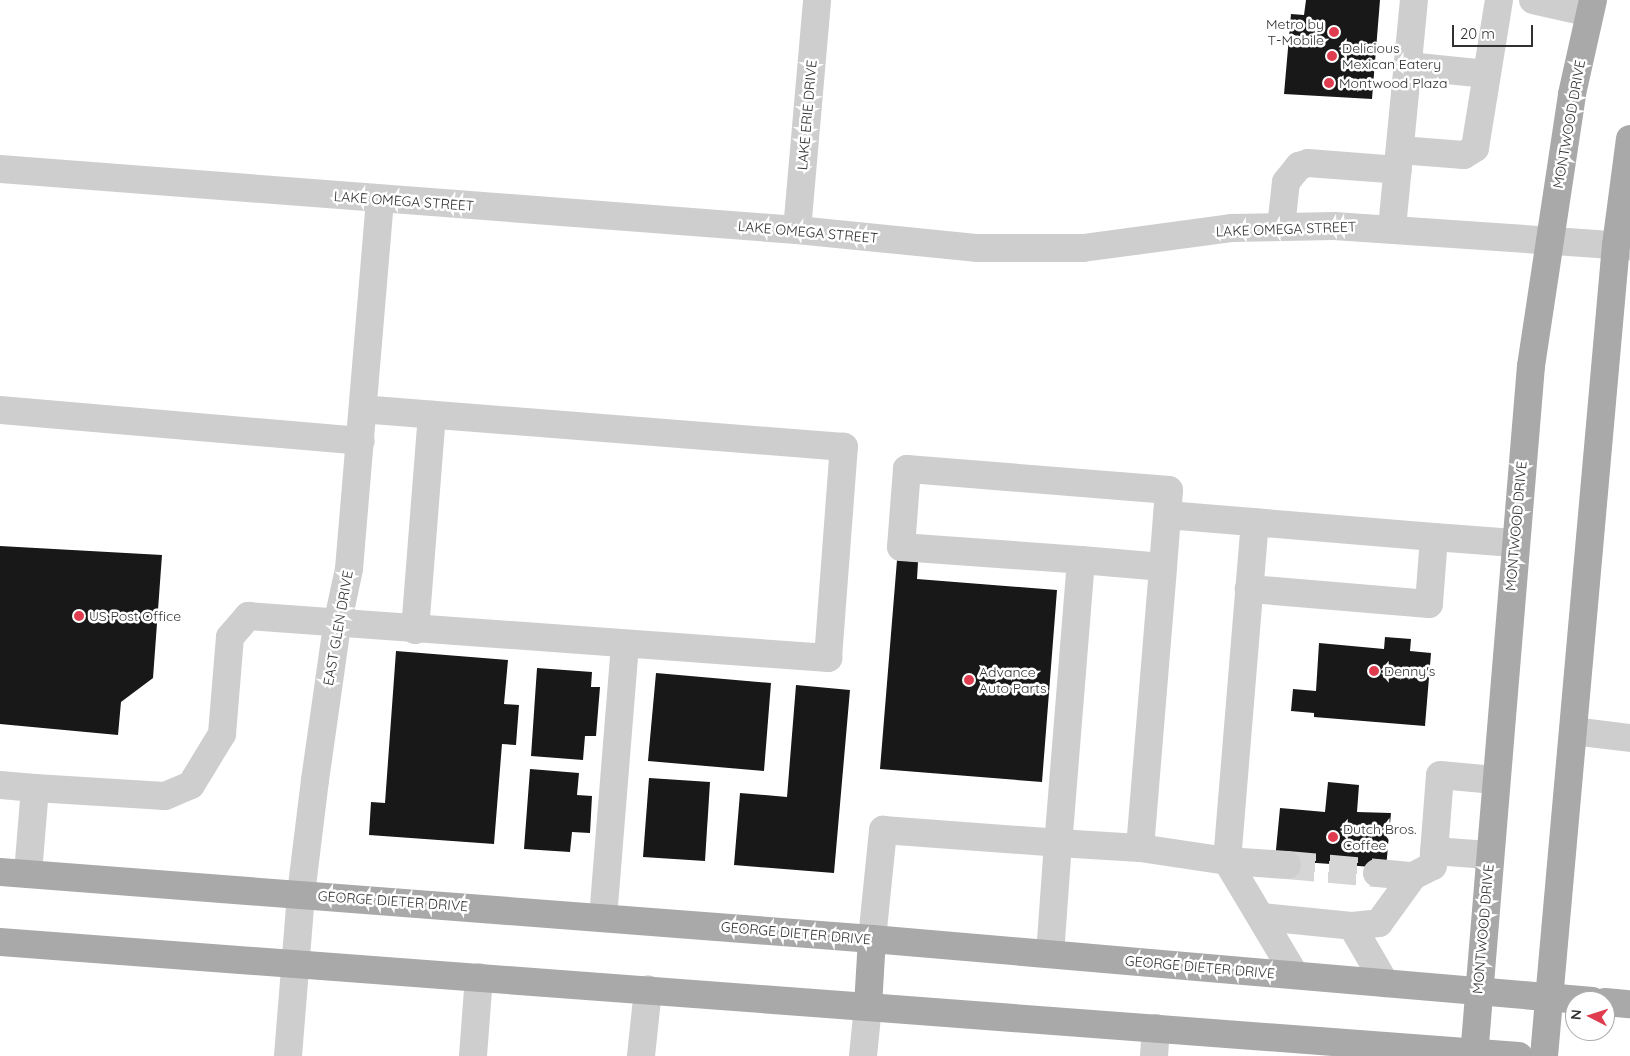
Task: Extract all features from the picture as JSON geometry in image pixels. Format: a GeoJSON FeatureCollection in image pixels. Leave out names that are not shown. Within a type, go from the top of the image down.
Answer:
{"type":"FeatureCollection","features":[{"type":"Feature","properties":{"kind":"main road","name":"MONTWOOD DRIVE"},"geometry":{"type":"LineString","coordinates":[[1474,1054],[1514,543],[1531,366],[1572,94],[1591,7]]}},
{"type":"Feature","properties":{"kind":"main road"},"geometry":{"type":"LineString","coordinates":[[1544,1056],[1573,732],[1623,246],[1630,139]]}},
{"type":"Feature","properties":{"kind":"main road","name":"GEORGE DIETER DRIVE"},"geometry":{"type":"LineString","coordinates":[[0,872],[872,939],[1565,999]]}},
{"type":"Feature","properties":{"kind":"main road"},"geometry":{"type":"LineString","coordinates":[[868,1006],[872,939]]}},
{"type":"Feature","properties":{"kind":"main road"},"geometry":{"type":"LineString","coordinates":[[0,942],[648,989],[1519,1056]]}},
{"type":"Feature","properties":{"kind":"main road"},"geometry":{"type":"LineString","coordinates":[[1615,1003],[1630,1004]]}},
{"type":"Feature","properties":{"kind":"street","name":"LAKE ERIE DRIVE"},"geometry":{"type":"LineString","coordinates":[[797,230],[816,0]]}},
{"type":"Feature","properties":{"kind":"street"},"geometry":{"type":"LineString","coordinates":[[1392,228],[1414,0]]}},
{"type":"Feature","properties":{"kind":"street"},"geometry":{"type":"LineString","coordinates":[[1281,227],[1286,182],[1299,166],[1308,163],[1399,160],[1470,153],[1475,148],[1499,0]]}},
{"type":"Feature","properties":{"kind":"street"},"geometry":{"type":"LineString","coordinates":[[1533,0],[1591,7]]}},
{"type":"Feature","properties":{"kind":"street"},"geometry":{"type":"LineString","coordinates":[[1408,66],[1487,74]]}},
{"type":"Feature","properties":{"kind":"street","name":"LAKE OMEGA STREET"},"geometry":{"type":"LineString","coordinates":[[0,170],[797,230],[978,248],[1036,250],[1083,248],[1231,228],[1281,227],[1392,228],[1623,246]]}},
{"type":"Feature","properties":{"kind":"street","name":"EAST GLEN DRIVE"},"geometry":{"type":"LineString","coordinates":[[288,1056],[301,894],[337,624],[349,569],[364,409],[380,200]]}},
{"type":"Feature","properties":{"kind":"street"},"geometry":{"type":"LineString","coordinates":[[0,785],[166,796],[191,785],[222,734],[230,637],[248,616],[415,630],[828,658],[844,447],[364,409]]}},
{"type":"Feature","properties":{"kind":"street"},"geometry":{"type":"LineString","coordinates":[[0,410],[361,440]]}},
{"type":"Feature","properties":{"kind":"street"},"geometry":{"type":"LineString","coordinates":[[415,630],[432,415]]}},
{"type":"Feature","properties":{"kind":"street"},"geometry":{"type":"LineString","coordinates":[[1140,848],[1163,567],[1168,490],[907,469],[901,547],[1163,567]]}},
{"type":"Feature","properties":{"kind":"street"},"geometry":{"type":"LineString","coordinates":[[1167,515],[1514,543]]}},
{"type":"Feature","properties":{"kind":"street"},"geometry":{"type":"LineString","coordinates":[[1255,522],[1227,861],[1295,975]]}},
{"type":"Feature","properties":{"kind":"street"},"geometry":{"type":"LineString","coordinates":[[1250,589],[1429,604],[1434,537]]}},
{"type":"Feature","properties":{"kind":"street"},"geometry":{"type":"LineString","coordinates":[[1050,954],[1081,560]]}},
{"type":"Feature","properties":{"kind":"street"},"geometry":{"type":"LineString","coordinates":[[603,918],[625,645]]}},
{"type":"Feature","properties":{"kind":"street"},"geometry":{"type":"LineString","coordinates":[[1573,732],[1630,738]]}},
{"type":"Feature","properties":{"kind":"street"},"geometry":{"type":"LineString","coordinates":[[1262,917],[1352,926],[1379,923],[1413,876],[1433,866],[1440,775],[1496,780]]}},
{"type":"Feature","properties":{"kind":"street"},"geometry":{"type":"LineString","coordinates":[[28,874],[35,788]]}},
{"type":"Feature","properties":{"kind":"street"},"geometry":{"type":"LineString","coordinates":[[872,939],[883,830],[1140,848],[1227,861],[1287,866]]}},
{"type":"Feature","properties":{"kind":"street"},"geometry":{"type":"LineString","coordinates":[[1434,851],[1489,855]]}},
{"type":"Feature","properties":{"kind":"street"},"geometry":{"type":"LineString","coordinates":[[1377,873],[1413,876]]}},
{"type":"Feature","properties":{"kind":"street"},"geometry":{"type":"LineString","coordinates":[[1352,926],[1385,983]]}},
{"type":"Feature","properties":{"kind":"street"},"geometry":{"type":"LineString","coordinates":[[473,1056],[479,977]]}},
{"type":"Feature","properties":{"kind":"street"},"geometry":{"type":"LineString","coordinates":[[641,1056],[648,989]]}},
{"type":"Feature","properties":{"kind":"street"},"geometry":{"type":"LineString","coordinates":[[863,1056],[868,1006]]}},
{"type":"Feature","properties":{"kind":"street"},"geometry":{"type":"LineString","coordinates":[[1154,1056],[1156,1028]]}},
{"type":"Feature","properties":{"kind":"building","name":"Montwood Plaza"},"geometry":{"type":"Polygon","coordinates":[[[1306,0],[1380,0],[1372,99],[1284,94],[1291,14],[1304,15],[1306,0]]]}},
{"type":"Feature","properties":{"kind":"building","name":"US Post Office"},"geometry":{"type":"Polygon","coordinates":[[[0,546],[162,555],[153,678],[121,702],[118,735],[0,724],[0,546]]]}},
{"type":"Feature","properties":{"kind":"building","name":"Advance Auto Parts"},"geometry":{"type":"Polygon","coordinates":[[[897,560],[918,562],[917,579],[1057,590],[1042,782],[880,769],[897,560]]]}},
{"type":"Feature","properties":{"kind":"building","name":"Denny's"},"geometry":{"type":"Polygon","coordinates":[[[1385,637],[1411,639],[1410,651],[1431,653],[1425,726],[1314,717],[1314,713],[1291,711],[1293,689],[1316,691],[1319,643],[1384,649],[1385,637]]]}},
{"type":"Feature","properties":{"kind":"building"},"geometry":{"type":"Polygon","coordinates":[[[396,651],[508,660],[504,704],[519,705],[516,745],[502,744],[494,844],[369,835],[371,802],[385,803],[396,651]]]}},
{"type":"Feature","properties":{"kind":"building"},"geometry":{"type":"Polygon","coordinates":[[[537,668],[592,672],[591,687],[600,687],[596,736],[585,736],[583,760],[531,756],[537,668]]]}},
{"type":"Feature","properties":{"kind":"building"},"geometry":{"type":"Polygon","coordinates":[[[656,673],[771,683],[764,771],[648,761],[656,673]]]}},
{"type":"Feature","properties":{"kind":"building"},"geometry":{"type":"Polygon","coordinates":[[[796,685],[850,690],[834,873],[734,865],[740,793],[787,797],[796,685]]]}},
{"type":"Feature","properties":{"kind":"building"},"geometry":{"type":"Polygon","coordinates":[[[530,769],[579,773],[577,795],[592,796],[590,833],[572,832],[570,852],[524,849],[530,769]]]}},
{"type":"Feature","properties":{"kind":"building"},"geometry":{"type":"Polygon","coordinates":[[[649,778],[710,782],[705,861],[643,857],[649,778]]]}},
{"type":"Feature","properties":{"kind":"building","name":"Dutch Bros. Coffee"},"geometry":{"type":"Polygon","coordinates":[[[1328,782],[1359,785],[1357,812],[1391,813],[1386,868],[1275,860],[1280,808],[1325,812],[1328,782]]]}},
{"type":"Feature","properties":{"kind":"tunnel"},"geometry":{"type":"LineString","coordinates":[[1287,865],[1377,873]]}},
{"type":"Feature","properties":{"kind":"place","name":"Metro by T-Mobile"},"geometry":{"type":"Point","coordinates":[1334,32]}},
{"type":"Feature","properties":{"kind":"place","name":"Delicious Mexican Eatery"},"geometry":{"type":"Point","coordinates":[1332,56]}},
{"type":"Feature","properties":{"kind":"place","name":"Montwood Plaza"},"geometry":{"type":"Point","coordinates":[1329,83]}},
{"type":"Feature","properties":{"kind":"place","name":"US Post Office"},"geometry":{"type":"Point","coordinates":[79,616]}},
{"type":"Feature","properties":{"kind":"place","name":"Denny's"},"geometry":{"type":"Point","coordinates":[1374,671]}},
{"type":"Feature","properties":{"kind":"place","name":"Advance Auto Parts"},"geometry":{"type":"Point","coordinates":[969,680]}},
{"type":"Feature","properties":{"kind":"place","name":"Dutch Bros. Coffee"},"geometry":{"type":"Point","coordinates":[1333,837]}}]}
